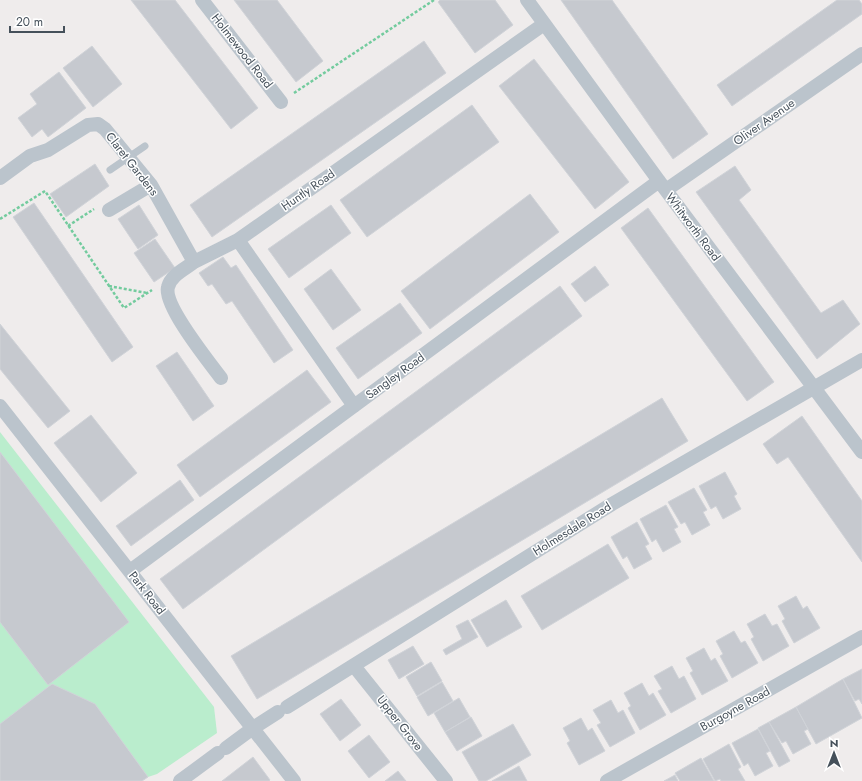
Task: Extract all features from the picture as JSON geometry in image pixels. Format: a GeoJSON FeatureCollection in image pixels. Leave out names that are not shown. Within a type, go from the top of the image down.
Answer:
{"type":"FeatureCollection","features":[{"type":"Feature","properties":{"kind":"street","name":"Holmewood Road"},"geometry":{"type":"LineString","coordinates":[[202,0],[281,102]]}},
{"type":"Feature","properties":{"kind":"street","name":"Whitworth Road"},"geometry":{"type":"LineString","coordinates":[[527,0],[662,186],[862,452]]}},
{"type":"Feature","properties":{"kind":"street","name":"Huntly Road"},"geometry":{"type":"LineString","coordinates":[[238,240],[544,24]]}},
{"type":"Feature","properties":{"kind":"street","name":"Oliver Avenue"},"geometry":{"type":"LineString","coordinates":[[662,186],[862,54]]}},
{"type":"Feature","properties":{"kind":"street","name":"Claret Gardens"},"geometry":{"type":"LineString","coordinates":[[0,178],[30,156],[48,150],[88,125],[98,124],[105,129],[151,185],[194,262]]}},
{"type":"Feature","properties":{"kind":"street"},"geometry":{"type":"LineString","coordinates":[[109,210],[151,185]]}},
{"type":"Feature","properties":{"kind":"street","name":"Sangley Road"},"geometry":{"type":"LineString","coordinates":[[130,571],[354,406],[662,186]]}},
{"type":"Feature","properties":{"kind":"street"},"geometry":{"type":"LineString","coordinates":[[221,378],[174,311],[168,297],[168,287],[174,277],[194,262],[238,240],[354,406]]}},
{"type":"Feature","properties":{"kind":"street","name":"Holmesdale Road"},"geometry":{"type":"LineString","coordinates":[[180,781],[253,728],[612,504],[862,360]]}},
{"type":"Feature","properties":{"kind":"street","name":"Park Road"},"geometry":{"type":"LineString","coordinates":[[0,406],[294,781]]}},
{"type":"Feature","properties":{"kind":"street","name":"Burgoyne Road"},"geometry":{"type":"LineString","coordinates":[[607,781],[862,637]]}},
{"type":"Feature","properties":{"kind":"street","name":"Upper Grove"},"geometry":{"type":"LineString","coordinates":[[354,666],[446,781]]}},
{"type":"Feature","properties":{"kind":"lane"},"geometry":{"type":"LineString","coordinates":[[110,170],[145,146]]}},
{"type":"Feature","properties":{"kind":"path"},"geometry":{"type":"LineString","coordinates":[[281,102],[434,0]]}},
{"type":"Feature","properties":{"kind":"path"},"geometry":{"type":"LineString","coordinates":[[0,219],[45,191],[124,308],[174,277]]}},
{"type":"Feature","properties":{"kind":"path"},"geometry":{"type":"LineString","coordinates":[[68,226],[95,208],[99,216],[109,210]]}},
{"type":"Feature","properties":{"kind":"path"},"geometry":{"type":"LineString","coordinates":[[108,286],[148,293]]}},
{"type":"Feature","properties":{"kind":"green space"},"geometry":{"type":"Polygon","coordinates":[[[0,432],[214,707],[217,733],[157,774],[148,777],[0,781],[0,432]]]}},
{"type":"Feature","properties":{"kind":"building"},"geometry":{"type":"Polygon","coordinates":[[[131,0],[175,0],[258,108],[231,129],[131,0]]]}},
{"type":"Feature","properties":{"kind":"building"},"geometry":{"type":"Polygon","coordinates":[[[234,0],[277,0],[323,61],[296,82],[234,0]]]}},
{"type":"Feature","properties":{"kind":"building"},"geometry":{"type":"Polygon","coordinates":[[[440,0],[495,0],[513,25],[475,53],[438,2],[440,0]]]}},
{"type":"Feature","properties":{"kind":"building"},"geometry":{"type":"Polygon","coordinates":[[[561,0],[612,0],[708,134],[673,159],[561,0]]]}},
{"type":"Feature","properties":{"kind":"building"},"geometry":{"type":"Polygon","coordinates":[[[837,0],[859,0],[862,4],[862,14],[732,106],[717,85],[837,0]]]}},
{"type":"Feature","properties":{"kind":"building"},"geometry":{"type":"Polygon","coordinates":[[[424,41],[446,73],[212,237],[190,205],[424,41]]]}},
{"type":"Feature","properties":{"kind":"building"},"geometry":{"type":"Polygon","coordinates":[[[92,46],[122,84],[93,107],[63,68],[92,46]]]}},
{"type":"Feature","properties":{"kind":"building"},"geometry":{"type":"Polygon","coordinates":[[[534,59],[629,182],[595,209],[499,86],[534,59]]]}},
{"type":"Feature","properties":{"kind":"building"},"geometry":{"type":"Polygon","coordinates":[[[59,72],[86,108],[48,137],[42,129],[32,137],[18,118],[37,104],[30,94],[59,72]]]}},
{"type":"Feature","properties":{"kind":"building"},"geometry":{"type":"Polygon","coordinates":[[[472,105],[499,142],[367,237],[340,200],[472,105]]]}},
{"type":"Feature","properties":{"kind":"building"},"geometry":{"type":"Polygon","coordinates":[[[95,164],[109,186],[66,217],[50,194],[95,164]]]}},
{"type":"Feature","properties":{"kind":"building"},"geometry":{"type":"Polygon","coordinates":[[[735,166],[751,190],[739,200],[821,313],[843,300],[860,324],[817,359],[696,192],[735,166]]]}},
{"type":"Feature","properties":{"kind":"building"},"geometry":{"type":"Polygon","coordinates":[[[530,194],[559,232],[430,329],[401,291],[530,194]]]}},
{"type":"Feature","properties":{"kind":"building"},"geometry":{"type":"Polygon","coordinates":[[[34,203],[133,347],[112,362],[13,217],[34,203]]]}},
{"type":"Feature","properties":{"kind":"building"},"geometry":{"type":"Polygon","coordinates":[[[139,205],[158,235],[138,249],[118,219],[139,205]]]}},
{"type":"Feature","properties":{"kind":"building"},"geometry":{"type":"Polygon","coordinates":[[[331,205],[351,233],[289,278],[268,249],[331,205]]]}},
{"type":"Feature","properties":{"kind":"building"},"geometry":{"type":"Polygon","coordinates":[[[648,208],[774,382],[747,401],[621,228],[648,208]]]}},
{"type":"Feature","properties":{"kind":"building"},"geometry":{"type":"Polygon","coordinates":[[[155,239],[175,268],[154,282],[134,253],[155,239]]]}},
{"type":"Feature","properties":{"kind":"building"},"geometry":{"type":"Polygon","coordinates":[[[223,257],[231,268],[236,265],[293,350],[274,363],[232,301],[226,304],[212,284],[208,286],[199,273],[223,257]]]}},
{"type":"Feature","properties":{"kind":"building"},"geometry":{"type":"Polygon","coordinates":[[[595,266],[609,285],[585,302],[571,284],[595,266]]]}},
{"type":"Feature","properties":{"kind":"building"},"geometry":{"type":"Polygon","coordinates":[[[331,269],[361,310],[333,330],[304,289],[331,269]]]}},
{"type":"Feature","properties":{"kind":"building"},"geometry":{"type":"Polygon","coordinates":[[[560,286],[582,316],[183,609],[160,579],[560,286]]]}},
{"type":"Feature","properties":{"kind":"building"},"geometry":{"type":"Polygon","coordinates":[[[400,303],[422,333],[358,379],[336,348],[400,303]]]}},
{"type":"Feature","properties":{"kind":"building"},"geometry":{"type":"Polygon","coordinates":[[[0,324],[70,411],[48,428],[0,369],[0,324]]]}},
{"type":"Feature","properties":{"kind":"building"},"geometry":{"type":"Polygon","coordinates":[[[177,352],[214,406],[193,421],[156,366],[177,352]]]}},
{"type":"Feature","properties":{"kind":"building"},"geometry":{"type":"Polygon","coordinates":[[[307,370],[331,402],[200,497],[177,465],[307,370]]]}},
{"type":"Feature","properties":{"kind":"building"},"geometry":{"type":"Polygon","coordinates":[[[662,398],[688,441],[257,699],[231,656],[662,398]]]}},
{"type":"Feature","properties":{"kind":"building"},"geometry":{"type":"Polygon","coordinates":[[[91,415],[137,473],[101,502],[54,443],[91,415]]]}},
{"type":"Feature","properties":{"kind":"building"},"geometry":{"type":"Polygon","coordinates":[[[802,416],[862,501],[862,562],[788,457],[777,464],[763,444],[802,416]]]}},
{"type":"Feature","properties":{"kind":"building"},"geometry":{"type":"Polygon","coordinates":[[[0,452],[129,622],[48,685],[0,622],[0,452]]]}},
{"type":"Feature","properties":{"kind":"building"},"geometry":{"type":"Polygon","coordinates":[[[725,472],[737,494],[734,496],[741,509],[723,519],[716,506],[711,509],[699,486],[725,472]]]}},
{"type":"Feature","properties":{"kind":"building"},"geometry":{"type":"Polygon","coordinates":[[[180,480],[194,500],[131,546],[116,526],[180,480]]]}},
{"type":"Feature","properties":{"kind":"building"},"geometry":{"type":"Polygon","coordinates":[[[694,488],[707,510],[703,512],[710,525],[692,535],[685,522],[681,524],[668,502],[694,488]]]}},
{"type":"Feature","properties":{"kind":"building"},"geometry":{"type":"Polygon","coordinates":[[[666,505],[678,527],[674,529],[681,542],[663,552],[656,539],[652,542],[640,519],[666,505]]]}},
{"type":"Feature","properties":{"kind":"building"},"geometry":{"type":"Polygon","coordinates":[[[637,522],[649,544],[645,546],[652,559],[634,569],[627,556],[623,559],[611,537],[637,522]]]}},
{"type":"Feature","properties":{"kind":"building"},"geometry":{"type":"Polygon","coordinates":[[[608,544],[629,578],[542,630],[521,596],[608,544]]]}},
{"type":"Feature","properties":{"kind":"building"},"geometry":{"type":"Polygon","coordinates":[[[796,596],[803,609],[807,606],[820,628],[794,643],[782,621],[785,619],[778,606],[796,596]]]}},
{"type":"Feature","properties":{"kind":"building"},"geometry":{"type":"Polygon","coordinates":[[[506,600],[522,627],[487,647],[471,620],[506,600]]]}},
{"type":"Feature","properties":{"kind":"building"},"geometry":{"type":"Polygon","coordinates":[[[765,614],[772,626],[777,624],[789,646],[763,661],[751,639],[754,637],[747,624],[765,614]]]}},
{"type":"Feature","properties":{"kind":"building"},"geometry":{"type":"Polygon","coordinates":[[[468,620],[478,637],[446,655],[443,650],[462,639],[456,626],[468,620]]]}},
{"type":"Feature","properties":{"kind":"building"},"geometry":{"type":"Polygon","coordinates":[[[734,631],[741,643],[745,641],[758,663],[732,678],[720,656],[723,654],[716,641],[734,631]]]}},
{"type":"Feature","properties":{"kind":"building"},"geometry":{"type":"Polygon","coordinates":[[[413,646],[424,664],[399,679],[388,660],[413,646]]]}},
{"type":"Feature","properties":{"kind":"building"},"geometry":{"type":"Polygon","coordinates":[[[704,648],[711,661],[715,658],[728,681],[702,695],[690,673],[693,671],[686,658],[704,648]]]}},
{"type":"Feature","properties":{"kind":"building"},"geometry":{"type":"Polygon","coordinates":[[[431,662],[442,681],[417,696],[406,677],[431,662]]]}},
{"type":"Feature","properties":{"kind":"building"},"geometry":{"type":"Polygon","coordinates":[[[672,666],[679,679],[684,676],[696,699],[671,713],[658,691],[662,689],[654,676],[672,666]]]}},
{"type":"Feature","properties":{"kind":"building"},"geometry":{"type":"Polygon","coordinates":[[[862,669],[862,704],[859,699],[855,701],[843,679],[862,669]]]}},
{"type":"Feature","properties":{"kind":"building"},"geometry":{"type":"Polygon","coordinates":[[[843,679],[862,718],[816,744],[796,707],[843,679]]]}},
{"type":"Feature","properties":{"kind":"building"},"geometry":{"type":"Polygon","coordinates":[[[442,682],[453,701],[428,716],[417,697],[442,682]]]}},
{"type":"Feature","properties":{"kind":"building"},"geometry":{"type":"Polygon","coordinates":[[[642,683],[649,696],[653,693],[666,715],[640,730],[628,708],[631,706],[624,693],[642,683]]]}},
{"type":"Feature","properties":{"kind":"building"},"geometry":{"type":"Polygon","coordinates":[[[52,684],[95,704],[148,777],[142,781],[0,781],[0,724],[52,684]]]}},
{"type":"Feature","properties":{"kind":"building"},"geometry":{"type":"Polygon","coordinates":[[[459,698],[470,717],[445,732],[434,713],[459,698]]]}},
{"type":"Feature","properties":{"kind":"building"},"geometry":{"type":"Polygon","coordinates":[[[341,699],[361,725],[340,741],[320,714],[341,699]]]}},
{"type":"Feature","properties":{"kind":"building"},"geometry":{"type":"Polygon","coordinates":[[[611,700],[618,713],[623,710],[635,733],[610,747],[597,725],[601,723],[593,710],[611,700]]]}},
{"type":"Feature","properties":{"kind":"building"},"geometry":{"type":"Polygon","coordinates":[[[796,707],[808,729],[804,731],[811,744],[793,754],[786,741],[782,743],[769,722],[796,707]]]}},
{"type":"Feature","properties":{"kind":"building"},"geometry":{"type":"Polygon","coordinates":[[[471,717],[482,736],[457,751],[445,732],[471,717]]]}},
{"type":"Feature","properties":{"kind":"building"},"geometry":{"type":"Polygon","coordinates":[[[581,718],[588,731],[592,728],[605,751],[579,765],[567,743],[570,741],[563,728],[581,718]]]}},
{"type":"Feature","properties":{"kind":"building"},"geometry":{"type":"Polygon","coordinates":[[[769,722],[790,761],[779,767],[758,728],[769,722]]]}},
{"type":"Feature","properties":{"kind":"building"},"geometry":{"type":"Polygon","coordinates":[[[513,724],[531,755],[486,781],[479,781],[462,752],[513,724]]]}},
{"type":"Feature","properties":{"kind":"building"},"geometry":{"type":"Polygon","coordinates":[[[758,729],[770,751],[766,753],[773,766],[755,776],[748,763],[744,766],[732,743],[758,729]]]}},
{"type":"Feature","properties":{"kind":"building"},"geometry":{"type":"Polygon","coordinates":[[[369,735],[390,762],[369,778],[348,751],[369,735]]]}},
{"type":"Feature","properties":{"kind":"building"},"geometry":{"type":"Polygon","coordinates":[[[729,744],[741,767],[738,769],[745,781],[721,781],[720,779],[715,781],[703,759],[729,744]]]}},
{"type":"Feature","properties":{"kind":"building"},"geometry":{"type":"Polygon","coordinates":[[[253,757],[270,780],[269,781],[222,781],[253,757]]]}},
{"type":"Feature","properties":{"kind":"building"},"geometry":{"type":"Polygon","coordinates":[[[701,758],[714,781],[680,781],[675,773],[701,758]]]}},
{"type":"Feature","properties":{"kind":"building"},"geometry":{"type":"Polygon","coordinates":[[[519,766],[527,781],[492,781],[519,766]]]}},
{"type":"Feature","properties":{"kind":"building"},"geometry":{"type":"Polygon","coordinates":[[[398,771],[406,781],[385,781],[398,771]]]}},
{"type":"Feature","properties":{"kind":"building"},"geometry":{"type":"Polygon","coordinates":[[[675,775],[678,781],[664,781],[675,775]]]}}]}
